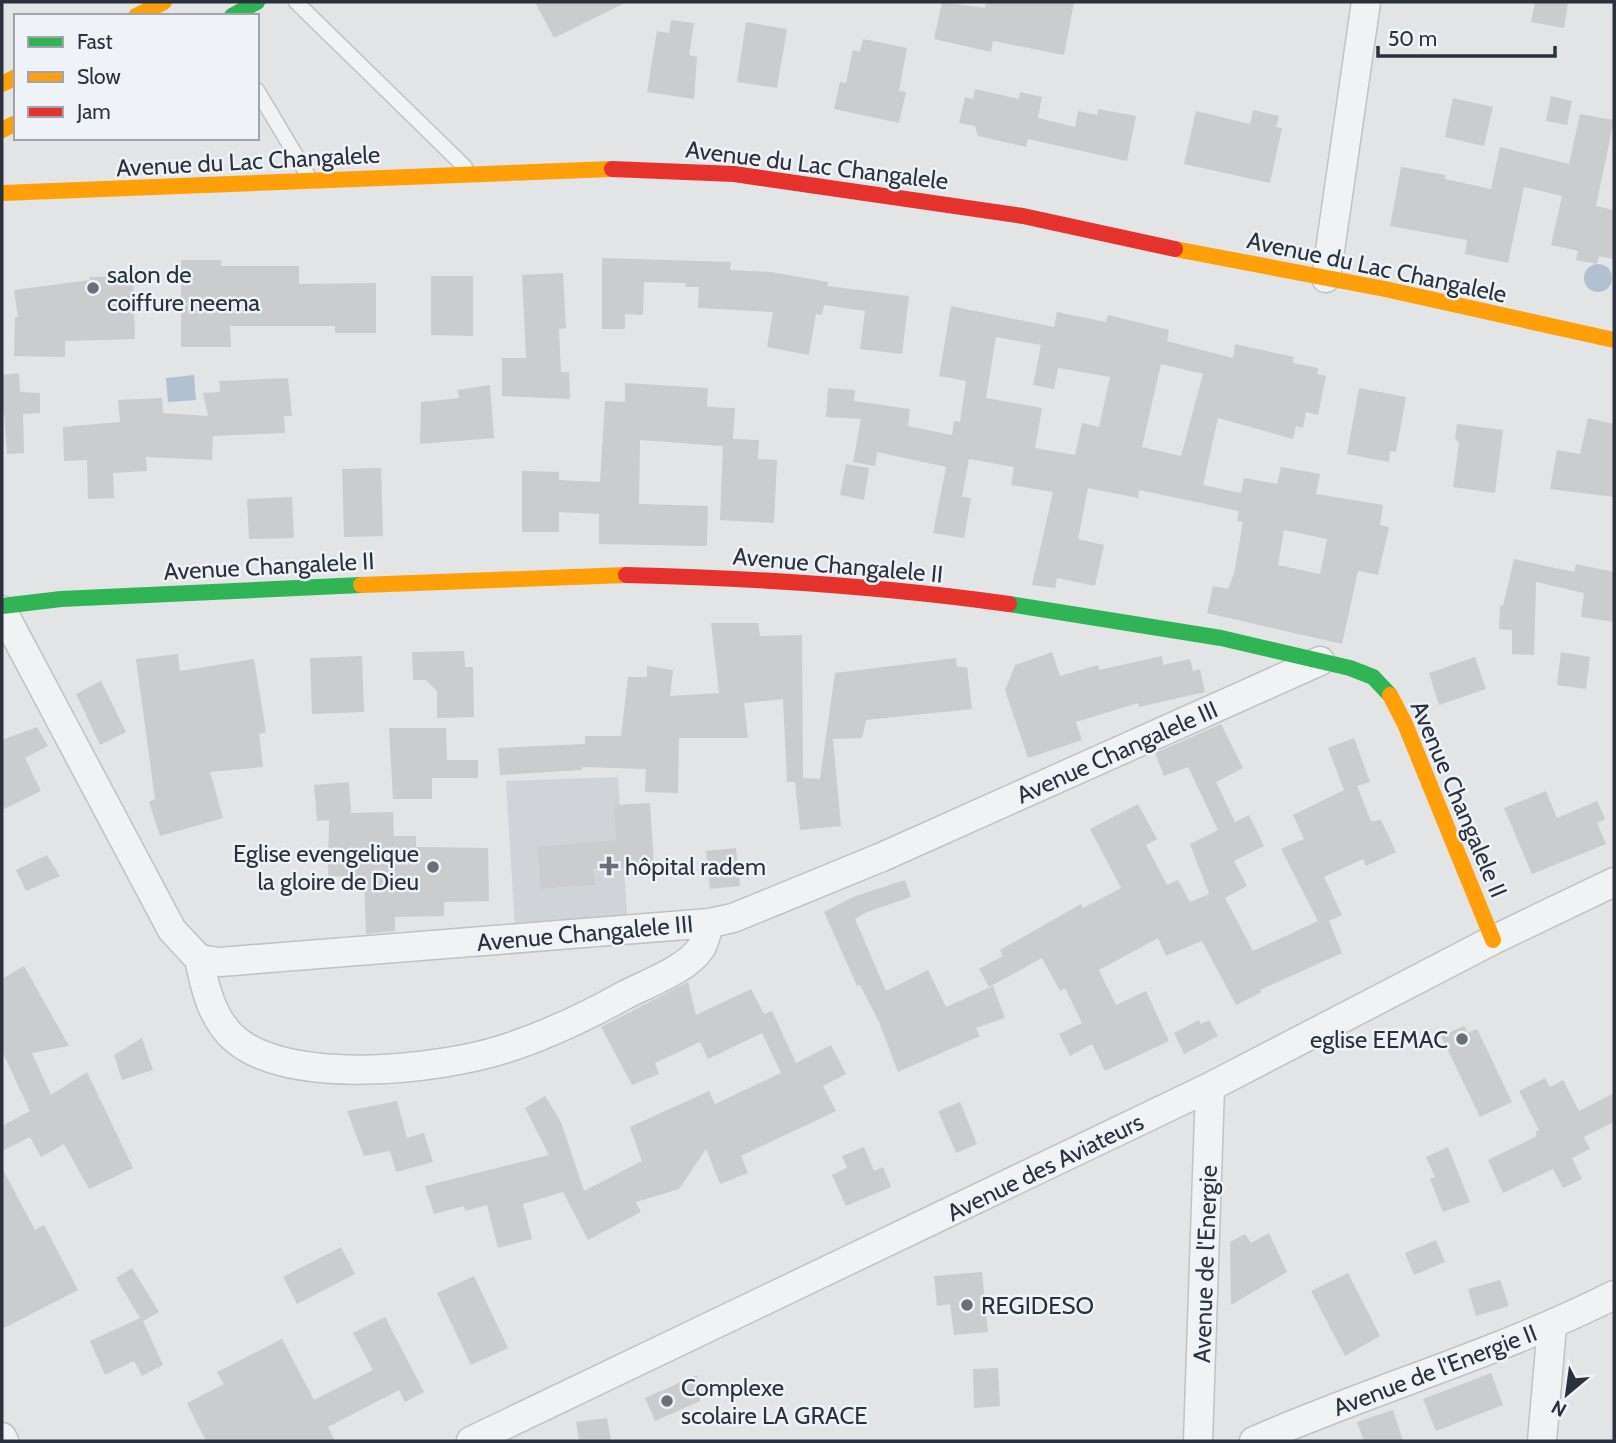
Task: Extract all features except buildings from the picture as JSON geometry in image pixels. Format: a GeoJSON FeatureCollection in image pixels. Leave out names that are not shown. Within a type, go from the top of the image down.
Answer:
{"type":"FeatureCollection","features":[{"type":"Feature","properties":{"kind":"main road"},"geometry":{"type":"LineString","coordinates":[[140,14],[163,2]]}},
{"type":"Feature","properties":{"kind":"main road"},"geometry":{"type":"LineString","coordinates":[[236,14],[257,2]]}},
{"type":"Feature","properties":{"kind":"main road","name":"Avenue du Lac Changalele"},"geometry":{"type":"LineString","coordinates":[[2,193],[312,183],[471,172],[645,168],[808,183],[1023,216],[1614,340]]}},
{"type":"Feature","properties":{"kind":"main road","name":"Avenue Changalele II"},"geometry":{"type":"LineString","coordinates":[[2,608],[61,599],[591,574],[775,579],[897,588],[1084,614],[1221,638],[1320,661],[1373,677],[1387,690],[1405,724],[1493,940]]}},
{"type":"Feature","properties":{"kind":"street"},"geometry":{"type":"LineString","coordinates":[[1326,278],[1366,2]]}},
{"type":"Feature","properties":{"kind":"street"},"geometry":{"type":"LineString","coordinates":[[2,608],[172,930],[199,959],[207,993],[220,1023],[236,1040],[267,1057],[299,1067],[367,1069],[437,1064],[504,1049],[595,1011],[685,962],[701,947],[710,923]]}},
{"type":"Feature","properties":{"kind":"street","name":"Avenue Changalele III"},"geometry":{"type":"LineString","coordinates":[[199,959],[239,961],[710,923],[733,918],[882,857],[1320,661]]}},
{"type":"Feature","properties":{"kind":"street","name":"Avenue des Aviateurs"},"geometry":{"type":"LineString","coordinates":[[471,1441],[1210,1087],[1493,940],[1614,882]]}},
{"type":"Feature","properties":{"kind":"street","name":"Avenue de l'Energie"},"geometry":{"type":"LineString","coordinates":[[1198,1441],[1210,1087]]}},
{"type":"Feature","properties":{"kind":"street","name":"Avenue de l'Energie II"},"geometry":{"type":"LineString","coordinates":[[1254,1441],[1552,1326],[1614,1295]]}},
{"type":"Feature","properties":{"kind":"street"},"geometry":{"type":"LineString","coordinates":[[1542,1441],[1552,1326]]}},
{"type":"Feature","properties":{"kind":"lane"},"geometry":{"type":"LineString","coordinates":[[296,2],[471,172]]}},
{"type":"Feature","properties":{"kind":"lane"},"geometry":{"type":"LineString","coordinates":[[259,93],[312,183]]}},
{"type":"Feature","properties":{"kind":"shaded area","name":"hôpital radem"},"geometry":{"type":"Polygon","coordinates":[[[618,777],[627,915],[515,928],[506,781],[618,777]],[[592,842],[541,889],[596,885],[592,842]]]}},
{"type":"Feature","properties":{"kind":"water"},"geometry":{"type":"Polygon","coordinates":[[[1598,264],[1608,268],[1612,278],[1608,288],[1598,292],[1588,288],[1584,278],[1588,268],[1598,264]]]}},
{"type":"Feature","properties":{"kind":"water"},"geometry":{"type":"Polygon","coordinates":[[[194,375],[196,400],[168,402],[166,378],[194,375]]]}},
{"type":"Feature","properties":{"kind":"traffic: fast"},"geometry":{"type":"LineString","coordinates":[[236,14],[257,2]]}},
{"type":"Feature","properties":{"kind":"traffic: fast"},"geometry":{"type":"LineString","coordinates":[[2,606],[61,599],[361,585]]}},
{"type":"Feature","properties":{"kind":"traffic: fast"},"geometry":{"type":"LineString","coordinates":[[1009,604],[1221,638],[1350,668],[1373,677],[1390,695]]}},
{"type":"Feature","properties":{"kind":"traffic: slow"},"geometry":{"type":"LineString","coordinates":[[140,14],[164,2]]}},
{"type":"Feature","properties":{"kind":"traffic: slow"},"geometry":{"type":"LineString","coordinates":[[2,84],[14,78]]}},
{"type":"Feature","properties":{"kind":"traffic: slow"},"geometry":{"type":"LineString","coordinates":[[2,130],[14,124]]}},
{"type":"Feature","properties":{"kind":"traffic: slow"},"geometry":{"type":"LineString","coordinates":[[2,193],[612,169]]}},
{"type":"Feature","properties":{"kind":"traffic: slow"},"geometry":{"type":"LineString","coordinates":[[1175,249],[1385,289],[1614,340]]}},
{"type":"Feature","properties":{"kind":"traffic: slow"},"geometry":{"type":"LineString","coordinates":[[361,585],[626,575]]}},
{"type":"Feature","properties":{"kind":"traffic: slow"},"geometry":{"type":"LineString","coordinates":[[1390,695],[1405,724],[1493,940]]}},
{"type":"Feature","properties":{"kind":"traffic: jam"},"geometry":{"type":"LineString","coordinates":[[612,169],[734,174],[1023,216],[1175,249]]}},
{"type":"Feature","properties":{"kind":"traffic: jam"},"geometry":{"type":"LineString","coordinates":[[626,575],[818,584],[1009,604]]}},
{"type":"Feature","properties":{"kind":"place","name":"salon de coiffure neema"},"geometry":{"type":"Point","coordinates":[93,288]}},
{"type":"Feature","properties":{"kind":"place","name":"hôpital radem"},"geometry":{"type":"Point","coordinates":[609,866]}},
{"type":"Feature","properties":{"kind":"place","name":"Eglise evengelique la gloire de Dieu"},"geometry":{"type":"Point","coordinates":[433,867]}},
{"type":"Feature","properties":{"kind":"place","name":"eglise EEMAC"},"geometry":{"type":"Point","coordinates":[1462,1039]}},
{"type":"Feature","properties":{"kind":"place","name":"REGIDESO"},"geometry":{"type":"Point","coordinates":[967,1305]}},
{"type":"Feature","properties":{"kind":"place","name":"Complexe scolaire LA GRACE"},"geometry":{"type":"Point","coordinates":[667,1401]}}]}
